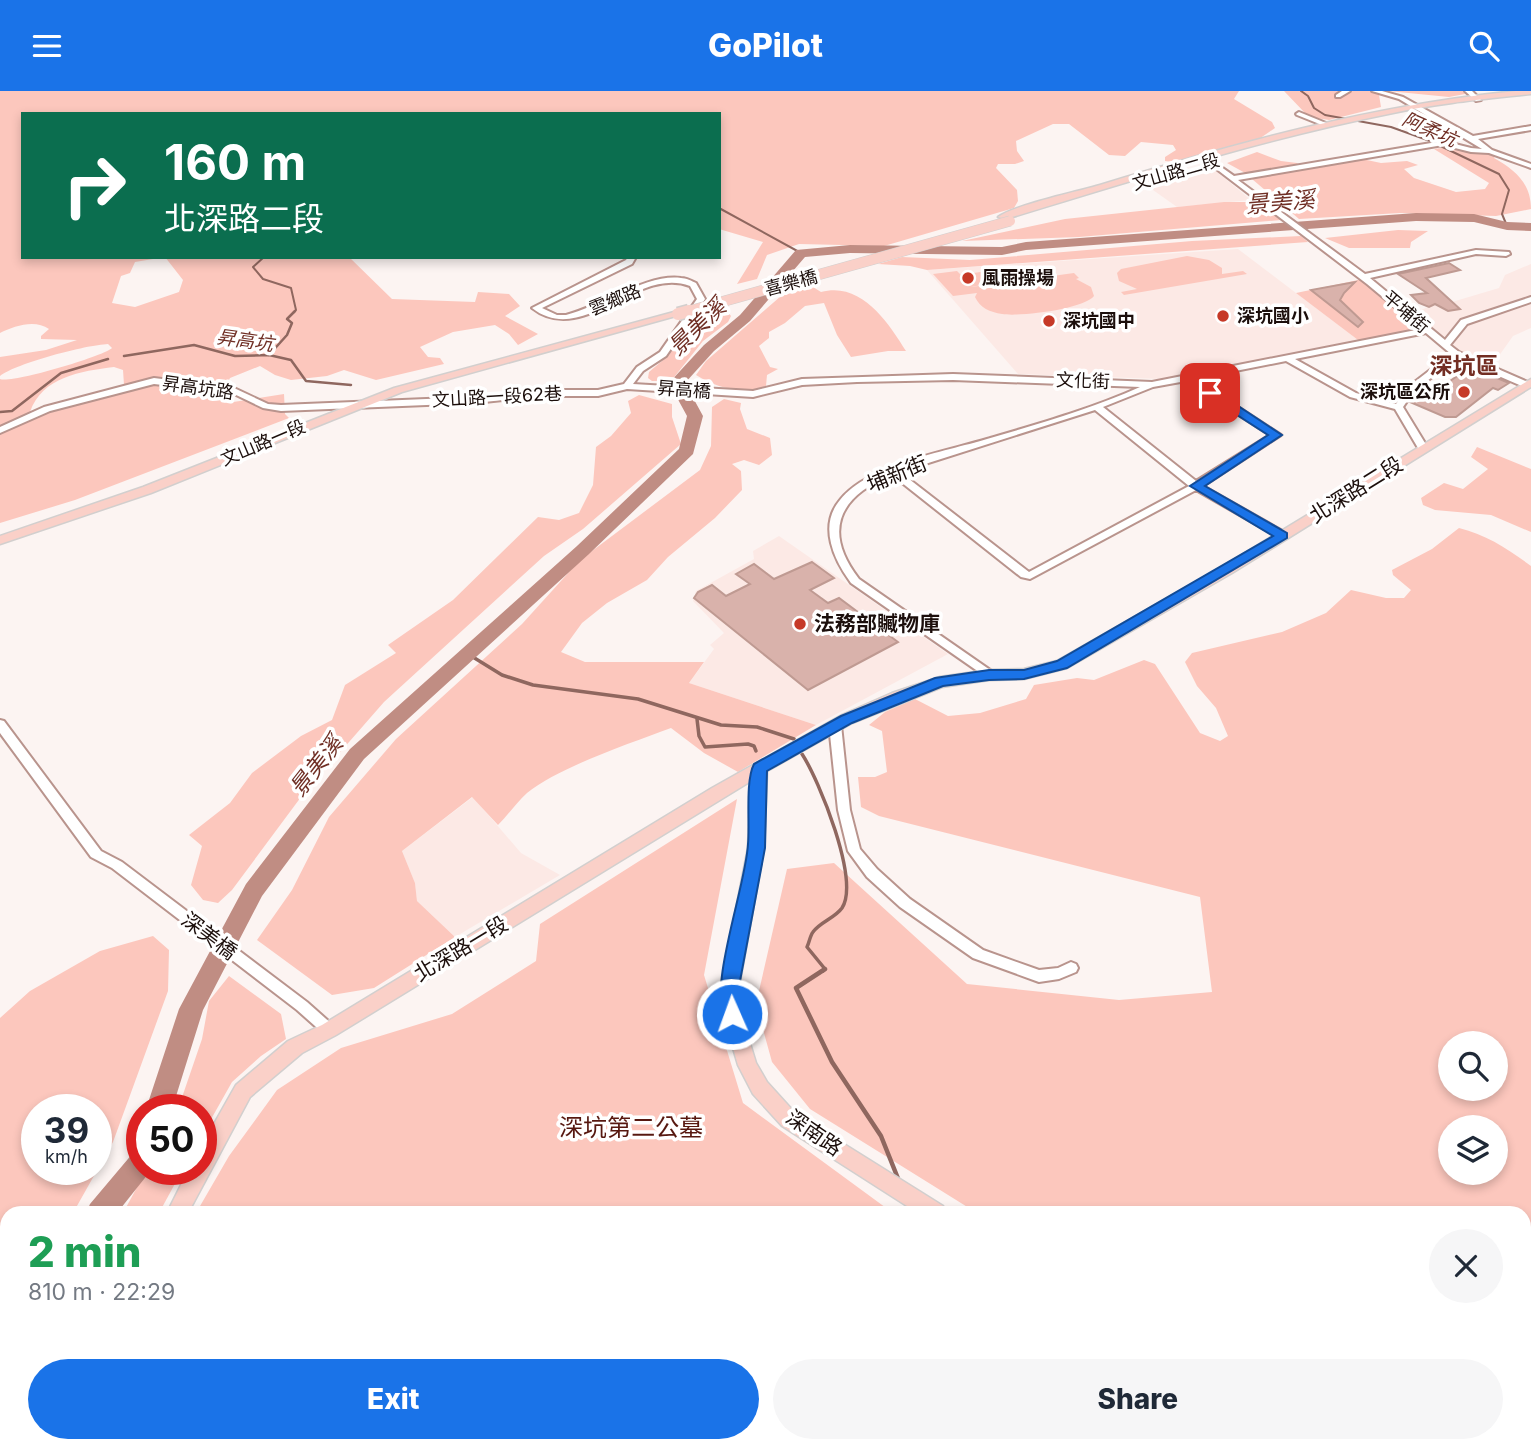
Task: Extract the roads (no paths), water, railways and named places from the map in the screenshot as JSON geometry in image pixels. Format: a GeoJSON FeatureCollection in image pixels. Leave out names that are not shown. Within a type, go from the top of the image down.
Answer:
{"type":"FeatureCollection","features":[{"type":"Feature","properties":{"kind":"main road"},"geometry":{"type":"LineString","coordinates":[[1333,123],[1473,96],[1531,94]]}},
{"type":"Feature","properties":{"kind":"main road","name":"文山路二段"},"geometry":{"type":"LineString","coordinates":[[1209,160],[1333,123]]}},
{"type":"Feature","properties":{"kind":"main road","name":"文山路二段"},"geometry":{"type":"LineString","coordinates":[[1007,219],[1333,123]]}},
{"type":"Feature","properties":{"kind":"main road","name":"喜樂橋"},"geometry":{"type":"LineString","coordinates":[[527,350],[743,297],[1007,219]]}},
{"type":"Feature","properties":{"kind":"main road","name":"文山路一段"},"geometry":{"type":"LineString","coordinates":[[0,540],[160,485],[359,403],[527,350]]}},
{"type":"Feature","properties":{"kind":"main road","name":"文山路一段"},"geometry":{"type":"LineString","coordinates":[[0,531],[149,480],[329,406],[405,381],[527,350]]}},
{"type":"Feature","properties":{"kind":"main road","name":"北深路二段"},"geometry":{"type":"LineString","coordinates":[[759,768],[835,726],[897,697],[940,682],[989,675],[1024,674],[1062,665],[1529,384]]}},
{"type":"Feature","properties":{"kind":"main road","name":"北深路一段"},"geometry":{"type":"LineString","coordinates":[[217,1138],[243,1090],[264,1069],[295,1047],[328,1030],[759,768]]}},
{"type":"Feature","properties":{"kind":"main road","name":"深南路"},"geometry":{"type":"LineString","coordinates":[[759,768],[757,848],[731,981],[732,1014],[747,1065],[760,1088],[789,1120],[926,1206]]}},
{"type":"Feature","properties":{"kind":"main road","name":"北深路一段"},"geometry":{"type":"LineString","coordinates":[[181,1206],[192,1185]]}},
{"type":"Feature","properties":{"kind":"street"},"geometry":{"type":"LineString","coordinates":[[1338,96],[1347,91]]}},
{"type":"Feature","properties":{"kind":"street"},"geometry":{"type":"LineString","coordinates":[[1375,91],[1395,95],[1490,151],[1531,166]]}},
{"type":"Feature","properties":{"kind":"street"},"geometry":{"type":"LineString","coordinates":[[1299,114],[1333,123]]}},
{"type":"Feature","properties":{"kind":"street"},"geometry":{"type":"LineString","coordinates":[[1472,138],[1531,128]]}},
{"type":"Feature","properties":{"kind":"street"},"geometry":{"type":"LineString","coordinates":[[1235,178],[1443,143],[1490,151]]}},
{"type":"Feature","properties":{"kind":"street"},"geometry":{"type":"LineString","coordinates":[[1209,160],[1327,249]]}},
{"type":"Feature","properties":{"kind":"street","name":"平埔街"},"geometry":{"type":"LineString","coordinates":[[1327,249],[1456,354],[1529,384]]}},
{"type":"Feature","properties":{"kind":"street"},"geometry":{"type":"LineString","coordinates":[[1364,277],[1476,252],[1506,254]]}},
{"type":"Feature","properties":{"kind":"street","name":"雲鄉路"},"geometry":{"type":"LineString","coordinates":[[631,259],[539,304],[536,308],[552,317],[575,317],[659,282],[687,280],[694,283],[701,299],[663,353],[640,369],[631,386]]}},
{"type":"Feature","properties":{"kind":"street"},"geometry":{"type":"LineString","coordinates":[[1445,345],[1464,322],[1531,299]]}},
{"type":"Feature","properties":{"kind":"street","name":"文化街"},"geometry":{"type":"LineString","coordinates":[[734,394],[753,394],[807,382],[953,377],[1152,385],[1428,331]]}},
{"type":"Feature","properties":{"kind":"street"},"geometry":{"type":"LineString","coordinates":[[1398,407],[1411,389],[1456,354]]}},
{"type":"Feature","properties":{"kind":"street"},"geometry":{"type":"LineString","coordinates":[[1287,358],[1353,397],[1374,404],[1398,407]]}},
{"type":"Feature","properties":{"kind":"street"},"geometry":{"type":"LineString","coordinates":[[893,471],[1025,575],[1030,576],[1196,486],[1276,435],[1189,379]]}},
{"type":"Feature","properties":{"kind":"street","name":"昇高坑路"},"geometry":{"type":"LineString","coordinates":[[0,430],[47,409],[154,381],[234,391],[275,408],[359,403]]}},
{"type":"Feature","properties":{"kind":"street","name":"埔新街"},"geometry":{"type":"LineString","coordinates":[[989,675],[855,581],[843,564],[835,540],[835,522],[843,503],[863,486],[893,471],[1096,406],[1152,385]]}},
{"type":"Feature","properties":{"kind":"street","name":"文山路一段62巷"},"geometry":{"type":"LineString","coordinates":[[359,403],[475,400],[540,393],[598,393],[631,386]]}},
{"type":"Feature","properties":{"kind":"street","name":"昇高橋"},"geometry":{"type":"LineString","coordinates":[[631,386],[734,394]]}},
{"type":"Feature","properties":{"kind":"street"},"geometry":{"type":"LineString","coordinates":[[1096,406],[1196,486],[1282,535]]}},
{"type":"Feature","properties":{"kind":"street"},"geometry":{"type":"LineString","coordinates":[[1398,407],[1423,448]]}},
{"type":"Feature","properties":{"kind":"street","name":"深美橋"},"geometry":{"type":"LineString","coordinates":[[0,724],[96,854],[117,865],[302,1006]]}},
{"type":"Feature","properties":{"kind":"street"},"geometry":{"type":"LineString","coordinates":[[835,726],[844,810],[854,851],[872,873],[905,903],[978,954],[1039,976],[1071,968]]}},
{"type":"Feature","properties":{"kind":"street"},"geometry":{"type":"LineString","coordinates":[[302,1006],[328,1030]]}},
{"type":"Feature","properties":{"kind":"waterway","name":"阿柔坑"},"geometry":{"type":"LineString","coordinates":[[1301,91],[1308,96],[1314,108],[1325,115],[1391,127],[1430,141],[1499,174],[1509,190],[1502,214],[1507,226]]}},
{"type":"Feature","properties":{"kind":"waterway"},"geometry":{"type":"LineString","coordinates":[[721,209],[801,253]]}},
{"type":"Feature","properties":{"kind":"waterway","name":"景美溪"},"geometry":{"type":"LineString","coordinates":[[164,1094],[191,1009],[254,890],[357,754],[583,550],[687,451],[695,416],[677,383],[709,348],[745,318],[801,253],[850,249],[1002,251],[1026,246],[1416,217],[1474,218],[1507,226],[1531,227]]}},
{"type":"Feature","properties":{"kind":"waterway"},"geometry":{"type":"LineString","coordinates":[[262,259],[253,267],[263,279],[291,288],[296,310],[287,319],[292,323],[287,335],[269,355]]}},
{"type":"Feature","properties":{"kind":"waterway","name":"昇高坑"},"geometry":{"type":"LineString","coordinates":[[124,356],[194,345],[235,356],[269,355]]}},
{"type":"Feature","properties":{"kind":"waterway","name":"昇高坑"},"geometry":{"type":"LineString","coordinates":[[269,355],[291,360],[306,381],[351,385]]}},
{"type":"Feature","properties":{"kind":"waterway","name":"昇高坑"},"geometry":{"type":"LineString","coordinates":[[0,412],[12,411],[61,373],[108,359]]}},
{"type":"Feature","properties":{"kind":"waterway"},"geometry":{"type":"LineString","coordinates":[[468,654],[502,675],[533,685],[638,699],[721,725],[757,727],[794,739]]}},
{"type":"Feature","properties":{"kind":"waterway"},"geometry":{"type":"LineString","coordinates":[[697,719],[699,736],[705,747],[748,744],[754,746],[756,751]]}},
{"type":"Feature","properties":{"kind":"waterway"},"geometry":{"type":"LineString","coordinates":[[802,754],[827,807],[846,876],[846,894],[842,908],[816,929],[807,947],[825,969]]}},
{"type":"Feature","properties":{"kind":"waterway"},"geometry":{"type":"LineString","coordinates":[[825,969],[796,988],[832,1062],[881,1136],[899,1181]]}},
{"type":"Feature","properties":{"kind":"waterway","name":"景美溪"},"geometry":{"type":"LineString","coordinates":[[106,1206],[126,1181]]}},
{"type":"Feature","properties":{"kind":"place","name":"風雨操場"},"geometry":{"type":"Point","coordinates":[968,278]}},
{"type":"Feature","properties":{"kind":"place","name":"深坑國小"},"geometry":{"type":"Point","coordinates":[1223,316]}},
{"type":"Feature","properties":{"kind":"place","name":"深坑國中"},"geometry":{"type":"Point","coordinates":[1049,321]}},
{"type":"Feature","properties":{"kind":"place","name":"深坑區公所"},"geometry":{"type":"Point","coordinates":[1464,392]}},
{"type":"Feature","properties":{"kind":"place","name":"法務部贓物庫"},"geometry":{"type":"Point","coordinates":[800,624]}},
{"type":"Feature","properties":{"kind":"district","name":"深坑區"},"geometry":{"type":"Point","coordinates":[1464,366]}},
{"type":"Feature","properties":{"kind":"park label","name":"深坑第二公墓"},"geometry":{"type":"Point","coordinates":[631,1128]}}]}
